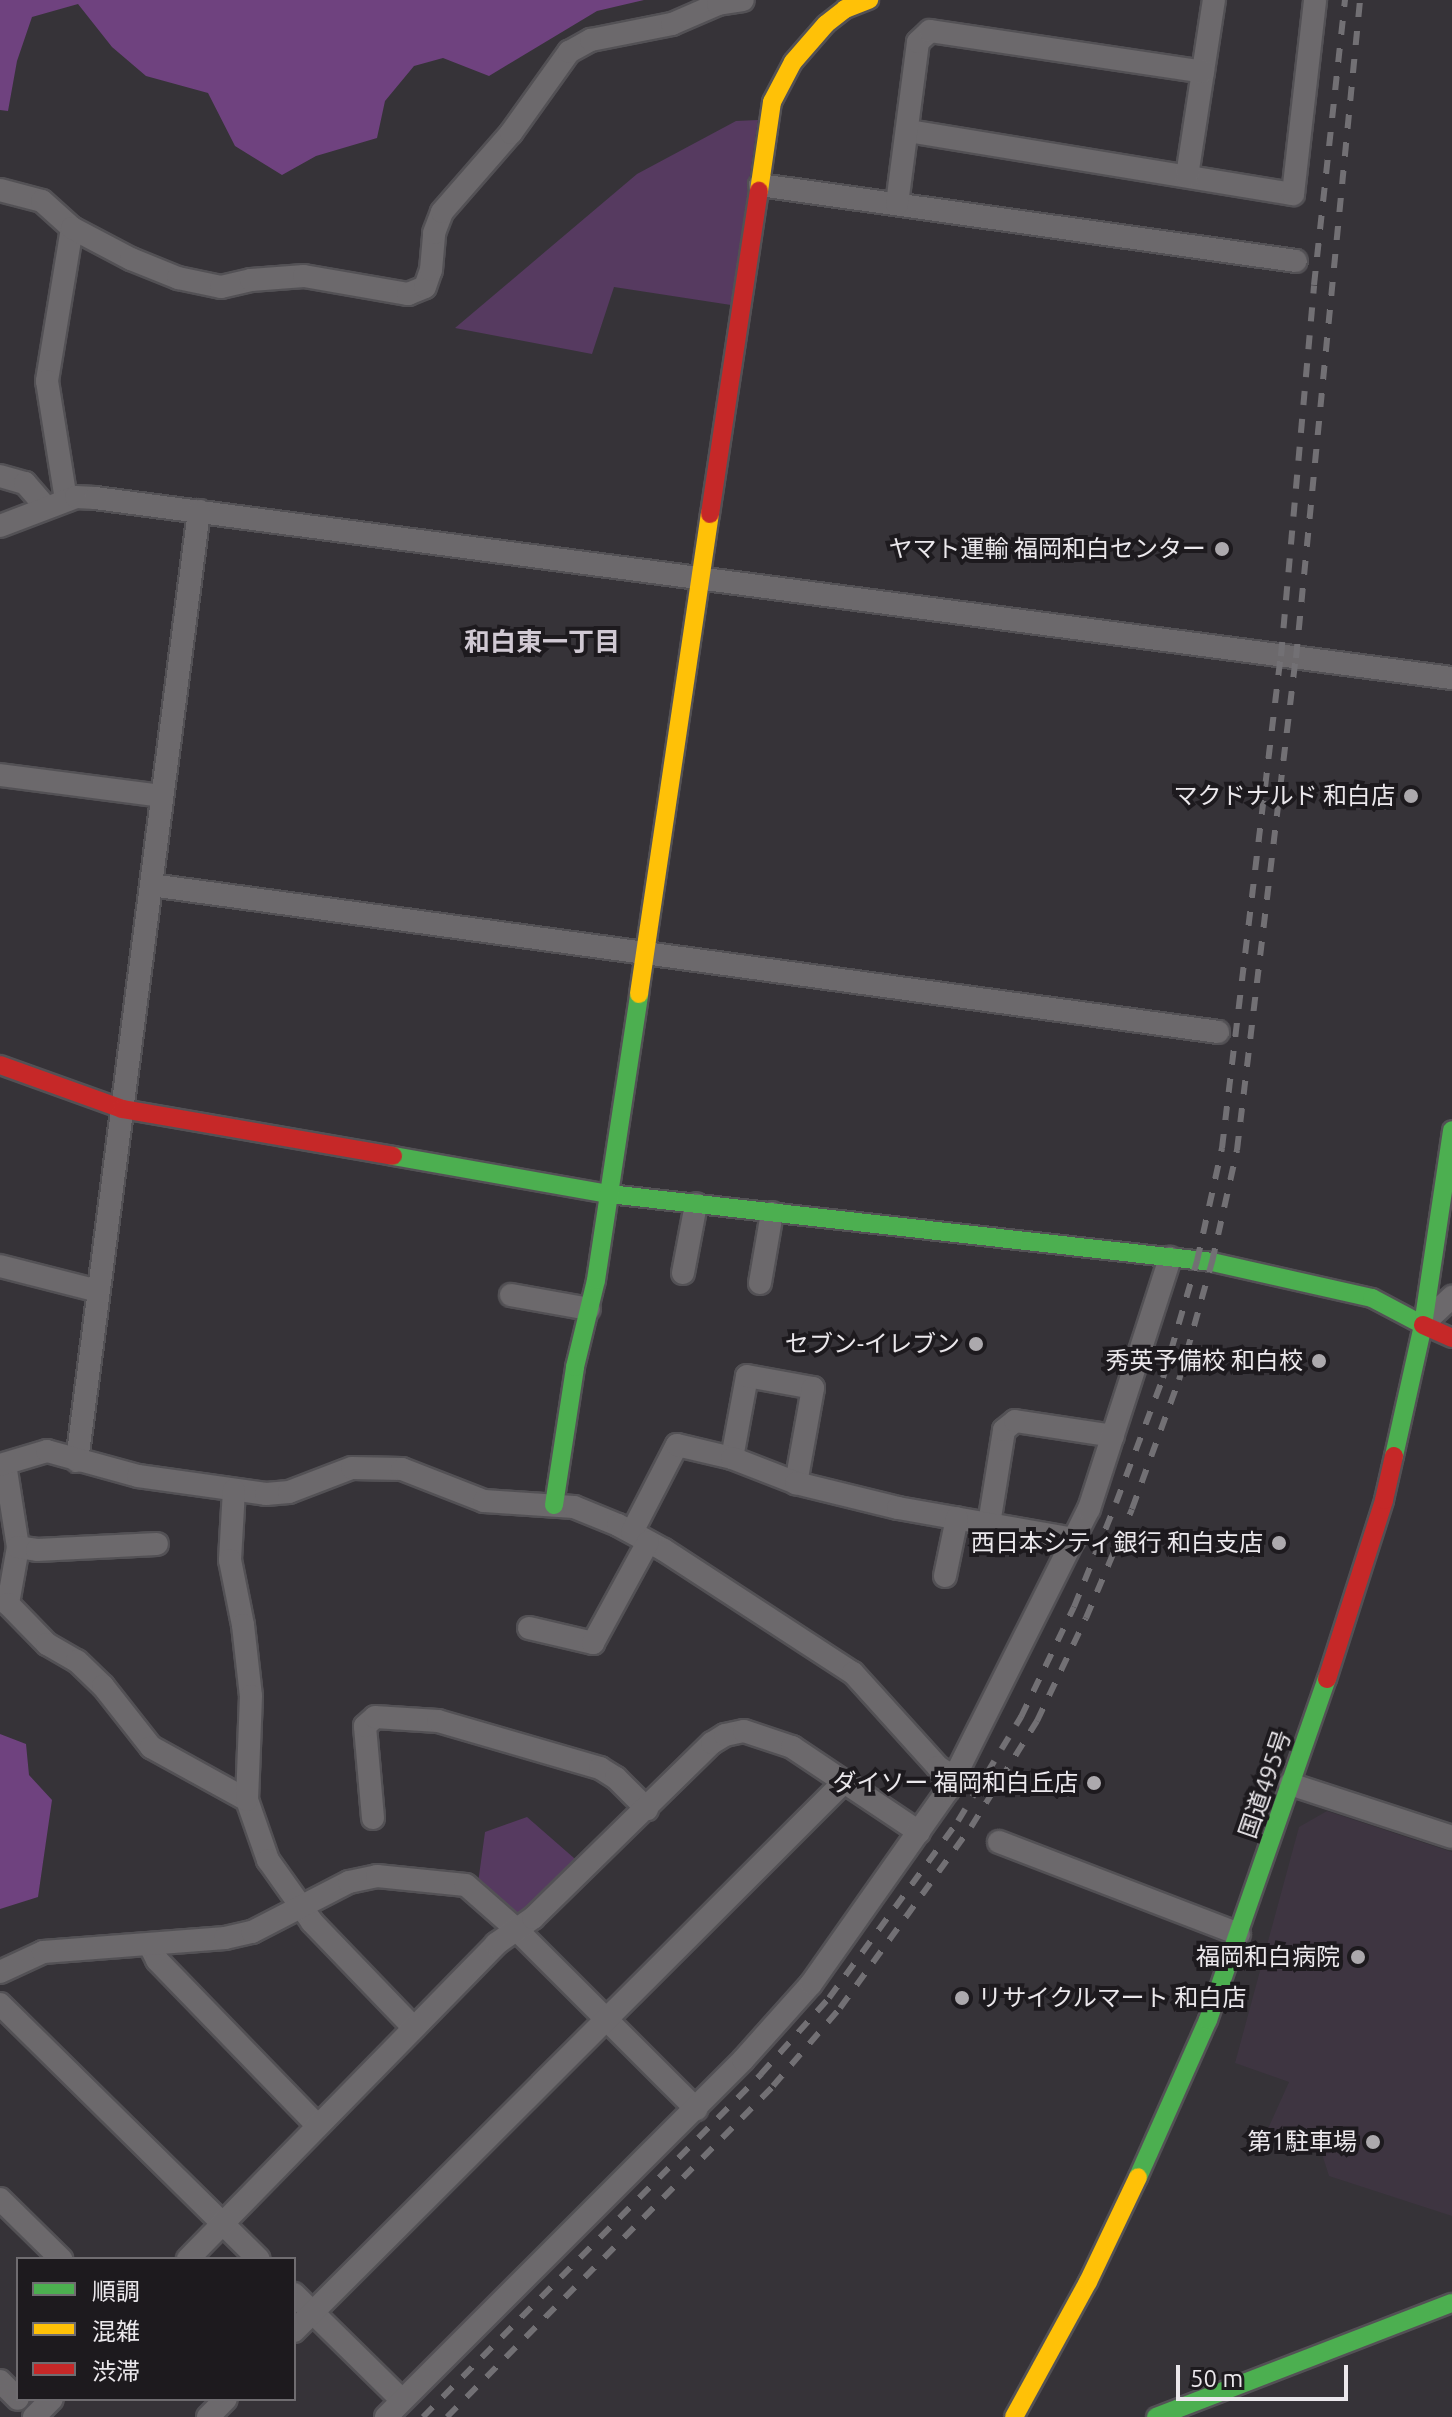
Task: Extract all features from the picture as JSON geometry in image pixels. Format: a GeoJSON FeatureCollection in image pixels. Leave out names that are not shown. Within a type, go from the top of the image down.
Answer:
{"type":"FeatureCollection","features":[{"type":"Feature","properties":{"kind":"main road"},"geometry":{"type":"LineString","coordinates":[[554,1505],[609,1194],[772,102],[793,62],[839,4],[869,0]]}},
{"type":"Feature","properties":{"kind":"main road"},"geometry":{"type":"LineString","coordinates":[[0,1065],[122,1109],[609,1194],[1212,1262],[1372,1298],[1452,1338]]}},
{"type":"Feature","properties":{"kind":"main road","name":"国道495号"},"geometry":{"type":"LineString","coordinates":[[1014,2417],[1088,2282],[1145,2164],[1208,2020],[1239,1934],[1384,1500],[1423,1325],[1451,1140]]}},
{"type":"Feature","properties":{"kind":"main road"},"geometry":{"type":"LineString","coordinates":[[1156,2417],[1452,2303]]}},
{"type":"Feature","properties":{"kind":"street"},"geometry":{"type":"LineString","coordinates":[[0,190],[42,201],[72,228],[131,259],[178,278],[221,287],[251,280],[304,276],[408,294],[425,287],[431,270],[434,233],[442,212],[511,133],[569,52],[591,40],[672,24],[718,4],[743,0]]}},
{"type":"Feature","properties":{"kind":"street"},"geometry":{"type":"LineString","coordinates":[[1187,176],[1214,0]]}},
{"type":"Feature","properties":{"kind":"street"},"geometry":{"type":"LineString","coordinates":[[908,131],[1293,194],[1315,0]]}},
{"type":"Feature","properties":{"kind":"street"},"geometry":{"type":"LineString","coordinates":[[897,204],[918,42],[930,31],[1203,72]]}},
{"type":"Feature","properties":{"kind":"street"},"geometry":{"type":"LineString","coordinates":[[760,185],[1296,261]]}},
{"type":"Feature","properties":{"kind":"street"},"geometry":{"type":"LineString","coordinates":[[56,504],[47,381],[72,228]]}},
{"type":"Feature","properties":{"kind":"street"},"geometry":{"type":"LineString","coordinates":[[0,476],[25,483],[56,504]]}},
{"type":"Feature","properties":{"kind":"street"},"geometry":{"type":"LineString","coordinates":[[0,526],[56,504],[95,498],[1452,678]]}},
{"type":"Feature","properties":{"kind":"street"},"geometry":{"type":"LineString","coordinates":[[77,1461],[199,511]]}},
{"type":"Feature","properties":{"kind":"street"},"geometry":{"type":"LineString","coordinates":[[0,775],[162,796]]}},
{"type":"Feature","properties":{"kind":"street"},"geometry":{"type":"LineString","coordinates":[[151,885],[1218,1032]]}},
{"type":"Feature","properties":{"kind":"street"},"geometry":{"type":"LineString","coordinates":[[683,1273],[696,1204]]}},
{"type":"Feature","properties":{"kind":"street"},"geometry":{"type":"LineString","coordinates":[[760,1283],[772,1213]]}},
{"type":"Feature","properties":{"kind":"street"},"geometry":{"type":"LineString","coordinates":[[386,2417],[696,2109],[811,1984],[919,1832],[954,1777],[1089,1509],[1170,1258]]}},
{"type":"Feature","properties":{"kind":"street"},"geometry":{"type":"LineString","coordinates":[[0,1266],[98,1291]]}},
{"type":"Feature","properties":{"kind":"street"},"geometry":{"type":"LineString","coordinates":[[511,1295],[589,1309]]}},
{"type":"Feature","properties":{"kind":"street"},"geometry":{"type":"LineString","coordinates":[[1423,1325],[1452,1297]]}},
{"type":"Feature","properties":{"kind":"street"},"geometry":{"type":"LineString","coordinates":[[732,1458],[747,1376],[813,1388],[796,1483]]}},
{"type":"Feature","properties":{"kind":"street"},"geometry":{"type":"LineString","coordinates":[[989,1524],[1004,1430],[1015,1421],[1113,1436]]}},
{"type":"Feature","properties":{"kind":"street"},"geometry":{"type":"LineString","coordinates":[[529,1628],[593,1643],[677,1445],[732,1458],[796,1483],[957,1518],[1074,1539]]}},
{"type":"Feature","properties":{"kind":"street"},"geometry":{"type":"LineString","coordinates":[[247,1800],[162,1756],[103,1686],[77,1661],[47,1644],[8,1604],[18,1547],[2,1464],[47,1451],[138,1476],[234,1490],[289,1492],[352,1468],[402,1469],[484,1501],[574,1507],[640,1537],[853,1673],[938,1767],[954,1777]]}},
{"type":"Feature","properties":{"kind":"street"},"geometry":{"type":"LineString","coordinates":[[234,1490],[228,1541],[243,1625],[251,1696],[247,1800],[268,1860],[301,1907],[414,2028]]}},
{"type":"Feature","properties":{"kind":"street"},"geometry":{"type":"LineString","coordinates":[[945,1576],[957,1518]]}},
{"type":"Feature","properties":{"kind":"street"},"geometry":{"type":"LineString","coordinates":[[18,1547],[37,1550],[157,1544]]}},
{"type":"Feature","properties":{"kind":"street"},"geometry":{"type":"LineString","coordinates":[[373,1818],[365,1726],[375,1717],[438,1721],[600,1768],[616,1778],[647,1809]]}},
{"type":"Feature","properties":{"kind":"street"},"geometry":{"type":"LineString","coordinates":[[190,2257],[496,1944],[533,1918],[712,1743],[725,1735],[744,1731],[792,1747],[919,1832]]}},
{"type":"Feature","properties":{"kind":"street"},"geometry":{"type":"LineString","coordinates":[[296,2329],[844,1782]]}},
{"type":"Feature","properties":{"kind":"street"},"geometry":{"type":"LineString","coordinates":[[1290,1784],[1452,1837]]}},
{"type":"Feature","properties":{"kind":"street"},"geometry":{"type":"LineString","coordinates":[[999,1842],[1239,1934]]}},
{"type":"Feature","properties":{"kind":"street"},"geometry":{"type":"LineString","coordinates":[[0,1972],[43,1952],[252,1932],[349,1882],[377,1876],[466,1885],[482,1895],[696,2109]]}},
{"type":"Feature","properties":{"kind":"street"},"geometry":{"type":"LineString","coordinates":[[149,1944],[157,1960],[318,2126]]}},
{"type":"Feature","properties":{"kind":"street"},"geometry":{"type":"LineString","coordinates":[[0,2004],[257,2257]]}},
{"type":"Feature","properties":{"kind":"street"},"geometry":{"type":"LineString","coordinates":[[0,2199],[59,2257]]}},
{"type":"Feature","properties":{"kind":"street"},"geometry":{"type":"LineString","coordinates":[[296,2296],[402,2400]]}},
{"type":"Feature","properties":{"kind":"street"},"geometry":{"type":"LineString","coordinates":[[0,2381],[16,2397]]}},
{"type":"Feature","properties":{"kind":"street"},"geometry":{"type":"LineString","coordinates":[[20,2401],[35,2416],[50,2401]]}},
{"type":"Feature","properties":{"kind":"street"},"geometry":{"type":"LineString","coordinates":[[208,2417],[224,2401]]}},
{"type":"Feature","properties":{"kind":"shaded area"},"geometry":{"type":"Polygon","coordinates":[[[0,0],[644,0],[597,11],[489,76],[443,58],[414,66],[385,101],[377,138],[316,156],[282,175],[235,146],[208,93],[146,76],[112,47],[78,4],[32,17],[17,61],[8,111],[0,110],[0,0]]]}},
{"type":"Feature","properties":{"kind":"shaded area"},"geometry":{"type":"Polygon","coordinates":[[[758,120],[731,305],[614,287],[592,354],[455,328],[637,174],[736,121],[758,120]]]}},
{"type":"Feature","properties":{"kind":"shaded area"},"geometry":{"type":"Polygon","coordinates":[[[0,1734],[26,1744],[29,1775],[52,1800],[38,1897],[0,1909],[0,1734]]]}},
{"type":"Feature","properties":{"kind":"shaded area","name":"福岡和白病院"},"geometry":{"type":"Polygon","coordinates":[[[1327,1811],[1452,1852],[1452,2216],[1329,2176],[1322,2154],[1267,2131],[1289,2082],[1235,2063],[1299,1827],[1327,1811]]]}},
{"type":"Feature","properties":{"kind":"shaded area"},"geometry":{"type":"Polygon","coordinates":[[[527,1817],[582,1865],[521,1922],[492,1891],[478,1883],[485,1832],[527,1817]]]}},
{"type":"Feature","properties":{"kind":"railway"},"geometry":{"type":"LineString","coordinates":[[423,2417],[761,2074],[829,1998],[958,1821],[1021,1717],[1074,1607],[1116,1503],[1163,1378],[1197,1261],[1222,1148],[1281,656],[1314,285],[1345,0]]}},
{"type":"Feature","properties":{"kind":"railway"},"geometry":{"type":"LineString","coordinates":[[447,2417],[773,2086],[840,2008],[971,1827],[1037,1721],[1086,1618],[1132,1509],[1179,1380],[1212,1262],[1237,1150],[1296,658],[1360,0]]}},
{"type":"Feature","properties":{"kind":"traffic: fast"},"geometry":{"type":"LineString","coordinates":[[554,1505],[575,1367],[596,1280],[639,994]]}},
{"type":"Feature","properties":{"kind":"traffic: fast"},"geometry":{"type":"LineString","coordinates":[[1394,1456],[1423,1325],[1452,1130]]}},
{"type":"Feature","properties":{"kind":"traffic: fast"},"geometry":{"type":"LineString","coordinates":[[393,1156],[609,1194],[1212,1262],[1372,1298],[1423,1325]]}},
{"type":"Feature","properties":{"kind":"traffic: fast"},"geometry":{"type":"LineString","coordinates":[[1138,2177],[1208,2020],[1327,1679]]}},
{"type":"Feature","properties":{"kind":"traffic: fast"},"geometry":{"type":"LineString","coordinates":[[1156,2417],[1452,2303]]}},
{"type":"Feature","properties":{"kind":"traffic: slow"},"geometry":{"type":"LineString","coordinates":[[759,191],[772,102],[793,62],[826,24],[845,9],[869,0]]}},
{"type":"Feature","properties":{"kind":"traffic: slow"},"geometry":{"type":"LineString","coordinates":[[639,994],[710,514]]}},
{"type":"Feature","properties":{"kind":"traffic: slow"},"geometry":{"type":"LineString","coordinates":[[1014,2417],[1088,2282],[1138,2177]]}},
{"type":"Feature","properties":{"kind":"traffic: jam"},"geometry":{"type":"LineString","coordinates":[[710,514],[759,191]]}},
{"type":"Feature","properties":{"kind":"traffic: jam"},"geometry":{"type":"LineString","coordinates":[[0,1065],[122,1109],[393,1156]]}},
{"type":"Feature","properties":{"kind":"traffic: jam"},"geometry":{"type":"LineString","coordinates":[[1423,1325],[1452,1338]]}},
{"type":"Feature","properties":{"kind":"traffic: jam"},"geometry":{"type":"LineString","coordinates":[[1327,1679],[1384,1500],[1394,1456]]}},
{"type":"Feature","properties":{"kind":"place","name":"ヤマト運輸 福岡和白センター"},"geometry":{"type":"Point","coordinates":[1222,549]}},
{"type":"Feature","properties":{"kind":"place","name":"マクドナルド 和白店"},"geometry":{"type":"Point","coordinates":[1411,796]}},
{"type":"Feature","properties":{"kind":"place","name":"セブン-イレブン"},"geometry":{"type":"Point","coordinates":[976,1344]}},
{"type":"Feature","properties":{"kind":"place","name":"秀英予備校 和白校"},"geometry":{"type":"Point","coordinates":[1319,1361]}},
{"type":"Feature","properties":{"kind":"place","name":"西日本シティ銀行 和白支店"},"geometry":{"type":"Point","coordinates":[1279,1543]}},
{"type":"Feature","properties":{"kind":"place","name":"ダイソー 福岡和白丘店"},"geometry":{"type":"Point","coordinates":[1094,1783]}},
{"type":"Feature","properties":{"kind":"place","name":"福岡和白病院"},"geometry":{"type":"Point","coordinates":[1358,1957]}},
{"type":"Feature","properties":{"kind":"place","name":"リサイクルマート 和白店"},"geometry":{"type":"Point","coordinates":[962,1998]}},
{"type":"Feature","properties":{"kind":"place","name":"第1駐車場"},"geometry":{"type":"Point","coordinates":[1373,2142]}},
{"type":"Feature","properties":{"kind":"district","name":"和白東一丁目"},"geometry":{"type":"Point","coordinates":[542,642]}}]}
